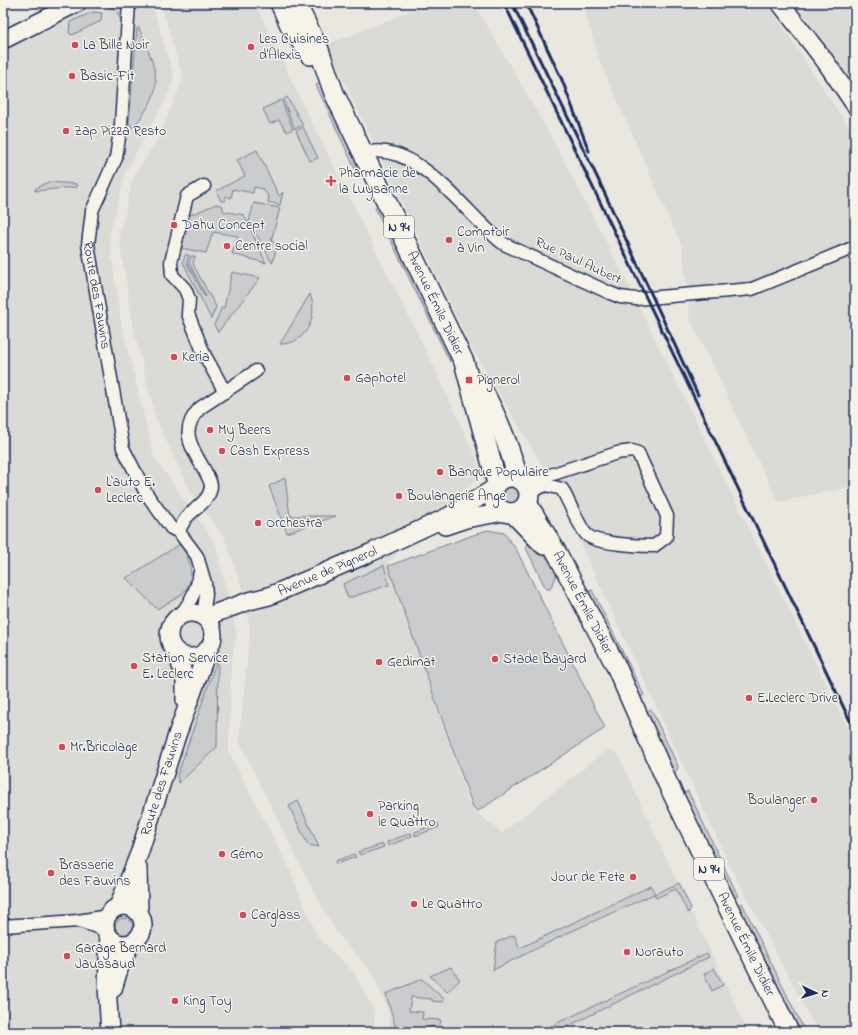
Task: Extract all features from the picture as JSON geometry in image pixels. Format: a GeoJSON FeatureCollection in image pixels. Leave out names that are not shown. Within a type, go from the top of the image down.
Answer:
{"type":"FeatureCollection","features":[{"type":"Feature","properties":{"kind":"main road","name":"Avenue Émile Didier"},"geometry":{"type":"LineString","coordinates":[[280,3],[290,25],[334,93],[364,152],[464,362],[486,396],[511,452],[519,497],[543,543],[555,561],[631,705],[672,794],[789,1032]]}},
{"type":"Feature","properties":{"kind":"main road","name":"Avenue Émile Didier"},"geometry":{"type":"LineString","coordinates":[[296,3],[319,50],[334,93]]}},
{"type":"Feature","properties":{"kind":"main road","name":"Avenue Émile Didier"},"geometry":{"type":"LineString","coordinates":[[464,362],[495,486],[494,503],[498,508],[519,497]]}},
{"type":"Feature","properties":{"kind":"main road"},"geometry":{"type":"LineString","coordinates":[[495,486],[507,477],[519,497]]}},
{"type":"Feature","properties":{"kind":"street"},"geometry":{"type":"LineString","coordinates":[[3,40],[77,3]]}},
{"type":"Feature","properties":{"kind":"street","name":"Route des Fauvins"},"geometry":{"type":"LineString","coordinates":[[129,3],[121,124],[116,158],[92,211],[88,245],[123,448],[146,493],[171,528],[179,532],[197,556],[201,567],[206,596],[204,617]]}},
{"type":"Feature","properties":{"kind":"street"},"geometry":{"type":"LineString","coordinates":[[780,3],[825,61],[855,105]]}},
{"type":"Feature","properties":{"kind":"street","name":"Rue Paul Aubert"},"geometry":{"type":"LineString","coordinates":[[364,152],[371,151],[390,153],[423,168],[442,184],[491,234],[504,244],[620,297],[662,298],[752,289],[855,247]]}},
{"type":"Feature","properties":{"kind":"street"},"geometry":{"type":"LineString","coordinates":[[204,186],[187,196],[171,262],[172,275],[186,289],[189,299],[188,314],[204,354],[225,392]]}},
{"type":"Feature","properties":{"kind":"street"},"geometry":{"type":"LineString","coordinates":[[179,532],[186,518],[202,504],[210,491],[211,484],[189,441],[188,432],[194,414],[200,408],[256,371]]}},
{"type":"Feature","properties":{"kind":"street"},"geometry":{"type":"LineString","coordinates":[[632,451],[638,453],[667,516],[666,537],[654,546],[626,545],[596,539],[586,535],[562,488],[546,485],[519,497],[532,481],[617,453],[632,451]]}},
{"type":"Feature","properties":{"kind":"street","name":"Avenue de Pignerol"},"geometry":{"type":"LineString","coordinates":[[204,617],[231,614],[269,596],[386,546],[449,516],[495,486]]}},
{"type":"Feature","properties":{"kind":"street","name":"Avenue de Pignerol"},"geometry":{"type":"LineString","coordinates":[[386,546],[466,519],[519,497]]}},
{"type":"Feature","properties":{"kind":"street"},"geometry":{"type":"LineString","coordinates":[[181,615],[198,587],[201,567]]}},
{"type":"Feature","properties":{"kind":"street"},"geometry":{"type":"LineString","coordinates":[[190,612],[204,617],[211,624],[214,633],[213,642],[208,649],[201,655],[193,657],[184,656],[177,652],[169,641],[169,632],[174,620],[181,615],[190,612]]}},
{"type":"Feature","properties":{"kind":"street","name":"Avenue de Pignerol"},"geometry":{"type":"LineString","coordinates":[[214,633],[231,614]]}},
{"type":"Feature","properties":{"kind":"street","name":"Route des Fauvins"},"geometry":{"type":"LineString","coordinates":[[110,1032],[110,1008],[107,986],[110,922],[138,854],[184,714],[208,649]]}},
{"type":"Feature","properties":{"kind":"street","name":"Route des Fauvins"},"geometry":{"type":"LineString","coordinates":[[177,652],[185,680],[184,714]]}},
{"type":"Feature","properties":{"kind":"street","name":"Route des Fauvins"},"geometry":{"type":"LineString","coordinates":[[138,854],[140,913]]}},
{"type":"Feature","properties":{"kind":"street"},"geometry":{"type":"LineString","coordinates":[[3,926],[78,921],[110,922],[130,907],[140,913],[143,920],[143,928],[137,940],[131,943],[119,943],[110,922]]}},
{"type":"Feature","properties":{"kind":"street","name":"Route des Fauvins"},"geometry":{"type":"LineString","coordinates":[[110,1008],[115,978],[131,943]]}},
{"type":"Feature","properties":{"kind":"shaded area"},"geometry":{"type":"Polygon","coordinates":[[[100,3],[152,3],[174,77],[168,95],[126,171],[109,237],[120,317],[154,457],[215,543],[237,634],[231,664],[229,752],[288,866],[317,936],[353,972],[374,1010],[375,1032],[3,1032],[3,48],[60,20],[100,3]]]}},
{"type":"Feature","properties":{"kind":"shaded area"},"geometry":{"type":"Polygon","coordinates":[[[116,3],[124,3],[123,20],[121,20],[115,9],[108,7],[116,3]]]}},
{"type":"Feature","properties":{"kind":"shaded area"},"geometry":{"type":"Polygon","coordinates":[[[161,3],[255,3],[302,103],[433,365],[483,473],[389,562],[470,807],[502,833],[607,750],[617,753],[748,1032],[391,1032],[388,1010],[373,974],[336,932],[302,869],[239,741],[250,630],[243,591],[224,536],[193,497],[156,419],[134,331],[119,237],[133,178],[159,137],[183,79],[161,3]]]}},
{"type":"Feature","properties":{"kind":"shaded area"},"geometry":{"type":"Polygon","coordinates":[[[430,3],[474,3],[549,133],[623,274],[855,743],[855,1032],[818,1032],[728,862],[552,482],[468,341],[327,45],[430,3]]]}},
{"type":"Feature","properties":{"kind":"shaded area"},"geometry":{"type":"Polygon","coordinates":[[[583,3],[767,3],[855,137],[855,486],[778,502],[690,318],[682,247],[599,59],[583,3]]]}},
{"type":"Feature","properties":{"kind":"shaded area"},"geometry":{"type":"Polygon","coordinates":[[[794,3],[855,3],[855,94],[795,4],[794,3]]]}},
{"type":"Feature","properties":{"kind":"shaded area"},"geometry":{"type":"Polygon","coordinates":[[[93,12],[102,13],[101,21],[72,35],[69,33],[70,22],[93,12]]]}},
{"type":"Feature","properties":{"kind":"shaded area"},"geometry":{"type":"Polygon","coordinates":[[[137,28],[139,28],[154,67],[156,83],[154,95],[146,110],[133,128],[129,123],[137,28]]]}},
{"type":"Feature","properties":{"kind":"shaded area"},"geometry":{"type":"Polygon","coordinates":[[[321,83],[361,166],[355,169],[316,85],[321,83]]]}},
{"type":"Feature","properties":{"kind":"shaded area"},"geometry":{"type":"Polygon","coordinates":[[[287,97],[303,125],[295,129],[283,100],[287,97]]]}},
{"type":"Feature","properties":{"kind":"shaded area"},"geometry":{"type":"Polygon","coordinates":[[[281,100],[293,129],[287,132],[279,120],[270,124],[263,109],[281,100]]]}},
{"type":"Feature","properties":{"kind":"shaded area"},"geometry":{"type":"Polygon","coordinates":[[[303,127],[318,158],[310,161],[296,131],[303,127]]]}},
{"type":"Feature","properties":{"kind":"shaded area"},"geometry":{"type":"Polygon","coordinates":[[[257,150],[279,196],[283,192],[280,205],[268,202],[269,197],[263,189],[254,187],[253,193],[233,189],[231,198],[226,196],[225,201],[221,201],[216,191],[245,176],[237,160],[257,150]]]}},
{"type":"Feature","properties":{"kind":"shaded area"},"geometry":{"type":"Polygon","coordinates":[[[48,182],[77,184],[77,187],[35,191],[35,189],[48,182]]]}},
{"type":"Feature","properties":{"kind":"shaded area"},"geometry":{"type":"Polygon","coordinates":[[[254,203],[280,208],[271,241],[277,244],[273,262],[271,261],[249,221],[254,203]]]}},
{"type":"Feature","properties":{"kind":"shaded area"},"geometry":{"type":"Polygon","coordinates":[[[216,204],[223,206],[223,211],[244,215],[266,263],[232,254],[238,236],[213,232],[206,253],[181,248],[188,216],[216,204]]]}},
{"type":"Feature","properties":{"kind":"shaded area"},"geometry":{"type":"Polygon","coordinates":[[[379,206],[449,350],[450,362],[375,208],[379,206]]]}},
{"type":"Feature","properties":{"kind":"shaded area"},"geometry":{"type":"Polygon","coordinates":[[[185,255],[189,255],[187,263],[205,297],[206,296],[189,263],[191,256],[195,256],[193,264],[216,307],[211,319],[183,262],[185,255]]]}},
{"type":"Feature","properties":{"kind":"shaded area"},"geometry":{"type":"Polygon","coordinates":[[[232,272],[260,278],[218,332],[214,325],[222,307],[224,308],[232,272]]]}},
{"type":"Feature","properties":{"kind":"shaded area"},"geometry":{"type":"Polygon","coordinates":[[[310,294],[313,311],[308,328],[297,340],[280,344],[310,294]]]}},
{"type":"Feature","properties":{"kind":"shaded area"},"geometry":{"type":"Polygon","coordinates":[[[285,478],[290,516],[336,516],[287,533],[269,486],[285,478]]]}},
{"type":"Feature","properties":{"kind":"shaded area"},"geometry":{"type":"Polygon","coordinates":[[[510,484],[518,487],[521,495],[518,503],[510,506],[502,503],[499,495],[502,487],[510,484]]]}},
{"type":"Feature","properties":{"kind":"shaded area","name":"Stade Bayard"},"geometry":{"type":"Polygon","coordinates":[[[487,530],[504,533],[516,549],[605,728],[478,811],[473,807],[388,566],[487,530]]]}},
{"type":"Feature","properties":{"kind":"shaded area"},"geometry":{"type":"Polygon","coordinates":[[[530,541],[539,544],[556,567],[556,577],[550,589],[545,587],[526,548],[530,541]]]}},
{"type":"Feature","properties":{"kind":"shaded area"},"geometry":{"type":"Polygon","coordinates":[[[180,544],[187,555],[189,562],[191,575],[190,581],[183,593],[157,609],[126,578],[180,544]]]}},
{"type":"Feature","properties":{"kind":"shaded area"},"geometry":{"type":"Polygon","coordinates":[[[384,565],[389,585],[348,598],[343,584],[384,565]]]}},
{"type":"Feature","properties":{"kind":"shaded area"},"geometry":{"type":"Polygon","coordinates":[[[592,590],[644,695],[638,699],[586,593],[592,590]]]}},
{"type":"Feature","properties":{"kind":"shaded area"},"geometry":{"type":"Polygon","coordinates":[[[218,657],[217,747],[179,783],[177,776],[218,657]]]}},
{"type":"Feature","properties":{"kind":"shaded area"},"geometry":{"type":"Polygon","coordinates":[[[651,709],[678,766],[677,770],[673,773],[644,713],[651,709]]]}},
{"type":"Feature","properties":{"kind":"shaded area"},"geometry":{"type":"Polygon","coordinates":[[[688,791],[738,896],[732,899],[682,794],[688,791]]]}},
{"type":"Feature","properties":{"kind":"shaded area"},"geometry":{"type":"Polygon","coordinates":[[[298,801],[319,847],[308,845],[289,806],[298,801]]]}},
{"type":"Feature","properties":{"kind":"shaded area"},"geometry":{"type":"Polygon","coordinates":[[[438,823],[439,827],[415,836],[415,832],[438,823]]]}},
{"type":"Feature","properties":{"kind":"shaded area"},"geometry":{"type":"Polygon","coordinates":[[[411,833],[412,836],[388,846],[387,842],[411,833]]]}},
{"type":"Feature","properties":{"kind":"shaded area"},"geometry":{"type":"Polygon","coordinates":[[[383,844],[384,847],[360,855],[358,852],[383,844]]]}},
{"type":"Feature","properties":{"kind":"shaded area"},"geometry":{"type":"Polygon","coordinates":[[[354,854],[356,857],[336,864],[335,861],[354,854]]]}},
{"type":"Feature","properties":{"kind":"shaded area"},"geometry":{"type":"Polygon","coordinates":[[[679,883],[691,908],[688,913],[676,889],[656,898],[654,894],[574,930],[493,970],[497,942],[514,935],[520,948],[651,886],[655,894],[679,883]]]}},
{"type":"Feature","properties":{"kind":"shaded area"},"geometry":{"type":"Polygon","coordinates":[[[742,903],[805,1032],[797,1032],[736,906],[742,903]]]}},
{"type":"Feature","properties":{"kind":"shaded area"},"geometry":{"type":"Polygon","coordinates":[[[124,918],[128,919],[132,923],[132,931],[128,935],[124,936],[120,935],[116,931],[115,927],[116,923],[120,919],[124,918]]]}},
{"type":"Feature","properties":{"kind":"shaded area"},"geometry":{"type":"Polygon","coordinates":[[[707,953],[709,957],[556,1032],[538,1032],[707,953]]]}},
{"type":"Feature","properties":{"kind":"shaded area"},"geometry":{"type":"Polygon","coordinates":[[[451,967],[460,980],[447,992],[430,976],[451,967]]]}},
{"type":"Feature","properties":{"kind":"shaded area"},"geometry":{"type":"Polygon","coordinates":[[[714,968],[723,985],[712,991],[704,974],[714,968]]]}},
{"type":"Feature","properties":{"kind":"shaded area"},"geometry":{"type":"Polygon","coordinates":[[[422,979],[444,999],[443,1002],[432,1001],[432,999],[411,997],[409,1011],[423,1012],[422,1019],[441,1020],[438,1032],[433,1026],[418,1032],[397,1032],[386,994],[422,979]]]}},
{"type":"Feature","properties":{"kind":"railway"},"geometry":{"type":"LineString","coordinates":[[504,3],[855,731]]}},
{"type":"Feature","properties":{"kind":"railway"},"geometry":{"type":"LineString","coordinates":[[512,3],[598,179],[698,395]]}},
{"type":"Feature","properties":{"kind":"railway"},"geometry":{"type":"LineString","coordinates":[[526,3],[562,80],[589,151]]}},
{"type":"Feature","properties":{"kind":"place","name":"La Bille Noir"},"geometry":{"type":"Point","coordinates":[75,45]}},
{"type":"Feature","properties":{"kind":"place","name":"Les Cuisines d'Alexis"},"geometry":{"type":"Point","coordinates":[251,47]}},
{"type":"Feature","properties":{"kind":"place","name":"Basic-Fit"},"geometry":{"type":"Point","coordinates":[72,76]}},
{"type":"Feature","properties":{"kind":"place","name":"Zap Pizza Resto"},"geometry":{"type":"Point","coordinates":[66,131]}},
{"type":"Feature","properties":{"kind":"place","name":"Pharmacie de la Luysanne"},"geometry":{"type":"Point","coordinates":[331,181]}},
{"type":"Feature","properties":{"kind":"place","name":"Dahu Concept"},"geometry":{"type":"Point","coordinates":[174,225]}},
{"type":"Feature","properties":{"kind":"place","name":"Comptoir à Vin"},"geometry":{"type":"Point","coordinates":[449,240]}},
{"type":"Feature","properties":{"kind":"place","name":"Centre social"},"geometry":{"type":"Point","coordinates":[227,246]}},
{"type":"Feature","properties":{"kind":"place","name":"Keria"},"geometry":{"type":"Point","coordinates":[174,357]}},
{"type":"Feature","properties":{"kind":"place","name":"Gaphotel"},"geometry":{"type":"Point","coordinates":[347,378]}},
{"type":"Feature","properties":{"kind":"place","name":"Pignerol"},"geometry":{"type":"Point","coordinates":[469,380]}},
{"type":"Feature","properties":{"kind":"place","name":"My Beers"},"geometry":{"type":"Point","coordinates":[210,430]}},
{"type":"Feature","properties":{"kind":"place","name":"Cash Express"},"geometry":{"type":"Point","coordinates":[222,451]}},
{"type":"Feature","properties":{"kind":"place","name":"Banque Populaire"},"geometry":{"type":"Point","coordinates":[440,472]}},
{"type":"Feature","properties":{"kind":"place","name":"L'auto E. Leclerc"},"geometry":{"type":"Point","coordinates":[98,490]}},
{"type":"Feature","properties":{"kind":"place","name":"Boulangerie Ange"},"geometry":{"type":"Point","coordinates":[399,496]}},
{"type":"Feature","properties":{"kind":"place","name":"Orchestra"},"geometry":{"type":"Point","coordinates":[258,523]}},
{"type":"Feature","properties":{"kind":"place","name":"Stade Bayard"},"geometry":{"type":"Point","coordinates":[495,659]}},
{"type":"Feature","properties":{"kind":"place","name":"Gedimat"},"geometry":{"type":"Point","coordinates":[379,662]}},
{"type":"Feature","properties":{"kind":"place","name":"Station Service E. Leclerc"},"geometry":{"type":"Point","coordinates":[134,666]}},
{"type":"Feature","properties":{"kind":"place","name":"E.Leclerc Drive"},"geometry":{"type":"Point","coordinates":[749,698]}},
{"type":"Feature","properties":{"kind":"place","name":"Mr.Bricolage"},"geometry":{"type":"Point","coordinates":[62,747]}},
{"type":"Feature","properties":{"kind":"place","name":"Boulanger"},"geometry":{"type":"Point","coordinates":[814,800]}},
{"type":"Feature","properties":{"kind":"place","name":"Parking le Quattro"},"geometry":{"type":"Point","coordinates":[370,814]}},
{"type":"Feature","properties":{"kind":"place","name":"Gémo"},"geometry":{"type":"Point","coordinates":[222,854]}},
{"type":"Feature","properties":{"kind":"place","name":"Brasserie des Fauvins"},"geometry":{"type":"Point","coordinates":[51,873]}},
{"type":"Feature","properties":{"kind":"place","name":"Jour de Fete"},"geometry":{"type":"Point","coordinates":[633,877]}},
{"type":"Feature","properties":{"kind":"place","name":"Le Quattro"},"geometry":{"type":"Point","coordinates":[414,904]}},
{"type":"Feature","properties":{"kind":"place","name":"Carglass"},"geometry":{"type":"Point","coordinates":[243,915]}},
{"type":"Feature","properties":{"kind":"place","name":"Norauto"},"geometry":{"type":"Point","coordinates":[627,952]}},
{"type":"Feature","properties":{"kind":"place","name":"Garage Bernard Jaussaud"},"geometry":{"type":"Point","coordinates":[67,956]}},
{"type":"Feature","properties":{"kind":"place","name":"King Toy"},"geometry":{"type":"Point","coordinates":[175,1001]}}]}
